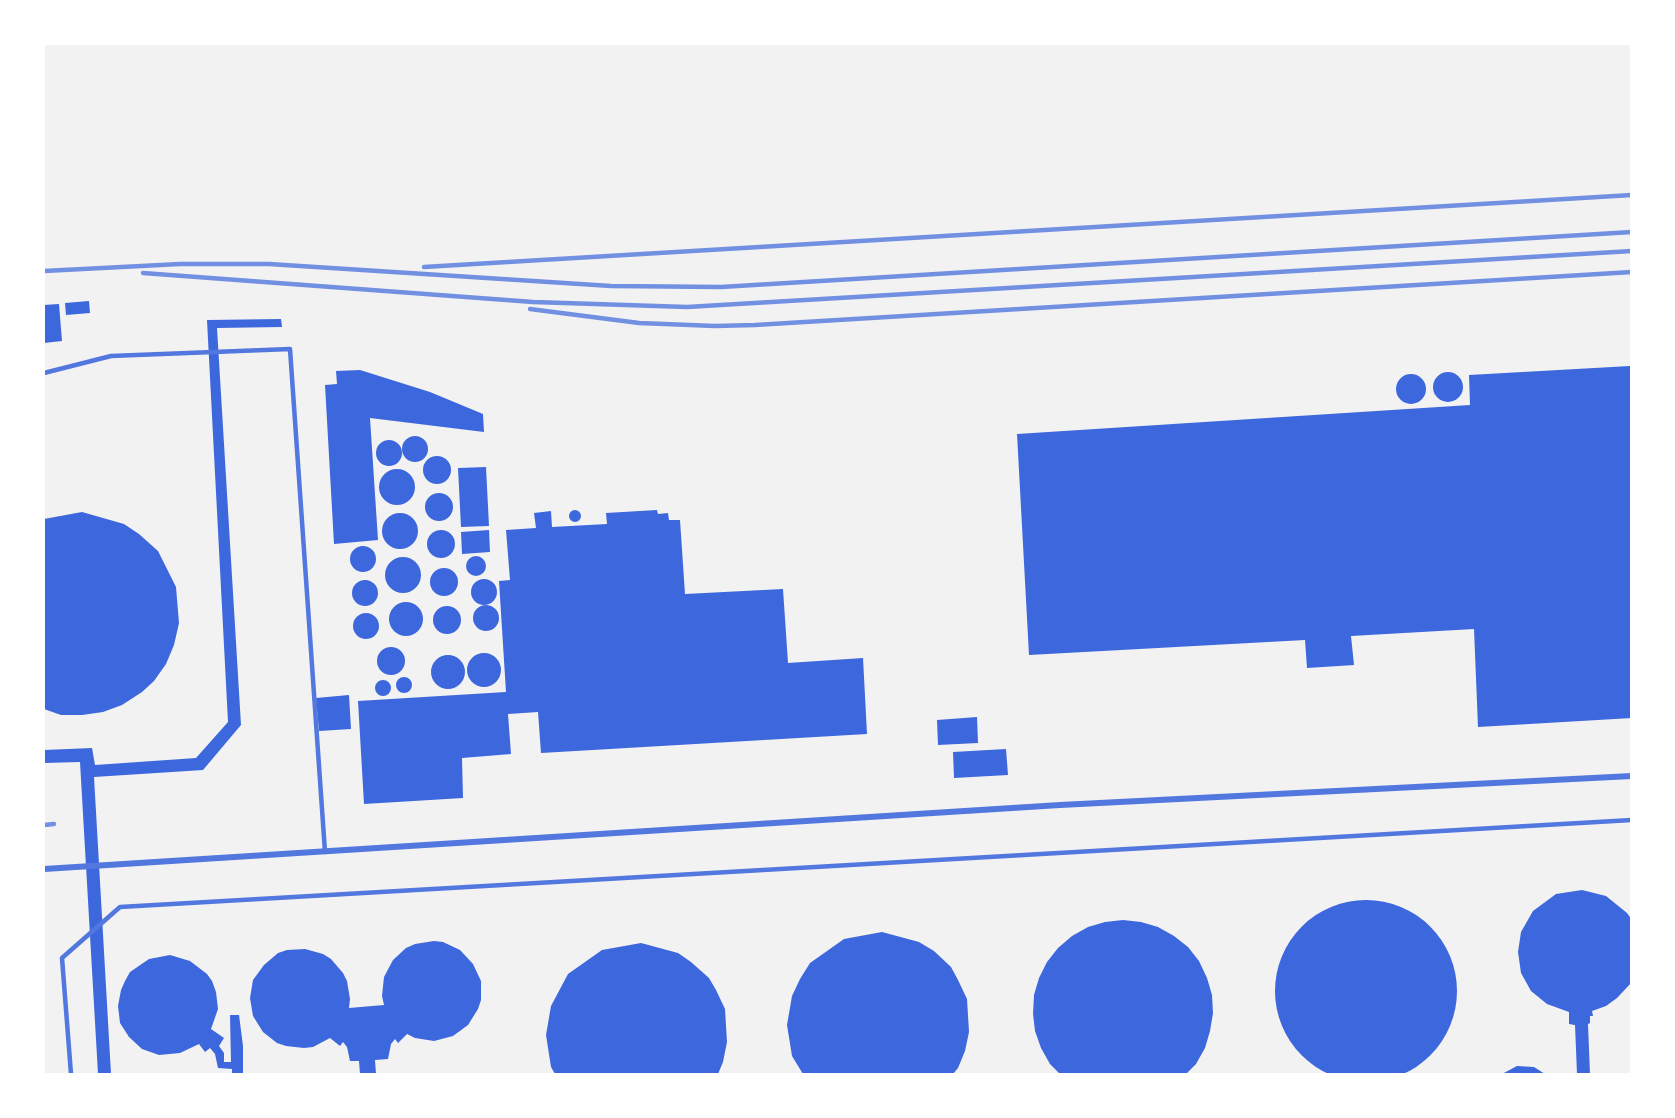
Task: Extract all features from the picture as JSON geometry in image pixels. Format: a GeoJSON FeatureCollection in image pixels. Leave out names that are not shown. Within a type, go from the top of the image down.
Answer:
{"type":"FeatureCollection","features":[{"type":"Feature","properties":{"kind":"street"},"geometry":{"type":"LineString","coordinates":[[44,869],[1060,805],[1632,776]]}},
{"type":"Feature","properties":{"kind":"lane"},"geometry":{"type":"LineString","coordinates":[[44,373],[111,357],[290,349],[325,852]]}},
{"type":"Feature","properties":{"kind":"lane"},"geometry":{"type":"LineString","coordinates":[[70,1074],[62,958],[120,907],[1632,820]]}},
{"type":"Feature","properties":{"kind":"building"},"geometry":{"type":"Polygon","coordinates":[[[89,301],[90,313],[66,315],[65,303],[89,301]]]}},
{"type":"Feature","properties":{"kind":"building"},"geometry":{"type":"Polygon","coordinates":[[[59,304],[62,341],[44,343],[44,305],[59,304]]]}},
{"type":"Feature","properties":{"kind":"building"},"geometry":{"type":"Polygon","coordinates":[[[281,319],[282,327],[217,328],[241,725],[203,770],[94,777],[111,1074],[98,1074],[80,762],[44,763],[44,750],[92,748],[95,765],[196,758],[228,722],[207,320],[281,319]]]}},
{"type":"Feature","properties":{"kind":"building"},"geometry":{"type":"Polygon","coordinates":[[[1630,366],[1632,718],[1478,727],[1474,629],[1351,636],[1354,665],[1307,668],[1305,640],[1029,655],[1017,434],[1470,405],[1469,375],[1630,366]]]}},
{"type":"Feature","properties":{"kind":"building"},"geometry":{"type":"Polygon","coordinates":[[[360,370],[430,392],[483,414],[484,432],[370,418],[378,540],[334,544],[325,385],[337,384],[336,371],[360,370]]]}},
{"type":"Feature","properties":{"kind":"building"},"geometry":{"type":"Polygon","coordinates":[[[1448,372],[1459,376],[1463,387],[1459,398],[1448,402],[1437,398],[1433,387],[1437,376],[1448,372]]]}},
{"type":"Feature","properties":{"kind":"building"},"geometry":{"type":"Polygon","coordinates":[[[1411,374],[1422,378],[1426,389],[1422,400],[1411,404],[1400,400],[1396,389],[1400,378],[1411,374]]]}},
{"type":"Feature","properties":{"kind":"building"},"geometry":{"type":"Polygon","coordinates":[[[415,436],[424,440],[428,449],[424,458],[415,462],[406,458],[402,449],[406,440],[415,436]]]}},
{"type":"Feature","properties":{"kind":"building"},"geometry":{"type":"Polygon","coordinates":[[[389,440],[398,444],[402,453],[398,462],[389,466],[380,462],[376,453],[380,444],[389,440]]]}},
{"type":"Feature","properties":{"kind":"building"},"geometry":{"type":"Polygon","coordinates":[[[437,456],[447,460],[451,470],[447,480],[437,484],[427,480],[423,470],[427,460],[437,456]]]}},
{"type":"Feature","properties":{"kind":"building"},"geometry":{"type":"Polygon","coordinates":[[[486,467],[489,526],[461,527],[458,468],[486,467]]]}},
{"type":"Feature","properties":{"kind":"building"},"geometry":{"type":"Polygon","coordinates":[[[397,469],[409,475],[415,487],[409,499],[397,505],[385,499],[379,487],[385,475],[397,469]]]}},
{"type":"Feature","properties":{"kind":"building"},"geometry":{"type":"Polygon","coordinates":[[[439,493],[449,497],[453,507],[449,517],[439,521],[429,517],[425,507],[429,497],[439,493]]]}},
{"type":"Feature","properties":{"kind":"building"},"geometry":{"type":"Polygon","coordinates":[[[577,510],[581,516],[577,522],[573,522],[569,514],[577,510]]]}},
{"type":"Feature","properties":{"kind":"building"},"geometry":{"type":"Polygon","coordinates":[[[657,510],[658,514],[668,513],[669,520],[680,520],[685,594],[783,589],[788,663],[863,658],[867,734],[541,753],[538,712],[508,714],[511,754],[462,758],[463,798],[364,804],[358,701],[506,692],[499,581],[510,580],[506,530],[536,528],[534,513],[551,511],[552,527],[607,524],[606,513],[657,510]]]}},
{"type":"Feature","properties":{"kind":"building"},"geometry":{"type":"Polygon","coordinates":[[[82,512],[124,524],[158,551],[176,587],[179,623],[174,645],[166,664],[154,681],[142,692],[122,705],[103,712],[61,715],[44,709],[44,519],[82,512]]]}},
{"type":"Feature","properties":{"kind":"building"},"geometry":{"type":"Polygon","coordinates":[[[400,513],[412,519],[418,531],[412,543],[400,549],[388,543],[382,531],[388,519],[400,513]]]}},
{"type":"Feature","properties":{"kind":"building"},"geometry":{"type":"Polygon","coordinates":[[[441,530],[451,534],[455,544],[451,554],[441,558],[431,554],[427,544],[431,534],[441,530]]]}},
{"type":"Feature","properties":{"kind":"building"},"geometry":{"type":"Polygon","coordinates":[[[489,530],[490,552],[462,554],[461,532],[489,530]]]}},
{"type":"Feature","properties":{"kind":"building"},"geometry":{"type":"Polygon","coordinates":[[[363,546],[372,550],[376,559],[372,568],[363,572],[354,568],[350,559],[354,550],[363,546]]]}},
{"type":"Feature","properties":{"kind":"building"},"geometry":{"type":"Polygon","coordinates":[[[476,556],[483,559],[486,566],[483,573],[476,576],[469,573],[466,566],[469,559],[476,556]]]}},
{"type":"Feature","properties":{"kind":"building"},"geometry":{"type":"Polygon","coordinates":[[[403,557],[415,563],[421,575],[415,587],[403,593],[391,587],[385,575],[391,563],[403,557]]]}},
{"type":"Feature","properties":{"kind":"building"},"geometry":{"type":"Polygon","coordinates":[[[444,568],[454,572],[458,582],[454,592],[444,596],[434,592],[430,582],[434,572],[444,568]]]}},
{"type":"Feature","properties":{"kind":"building"},"geometry":{"type":"Polygon","coordinates":[[[484,579],[493,583],[497,592],[493,601],[484,605],[475,601],[471,592],[475,583],[484,579]]]}},
{"type":"Feature","properties":{"kind":"building"},"geometry":{"type":"Polygon","coordinates":[[[365,580],[374,584],[378,593],[374,602],[365,606],[356,602],[352,593],[356,584],[365,580]]]}},
{"type":"Feature","properties":{"kind":"building"},"geometry":{"type":"Polygon","coordinates":[[[406,602],[418,607],[423,619],[418,631],[406,636],[394,631],[389,619],[394,607],[406,602]]]}},
{"type":"Feature","properties":{"kind":"building"},"geometry":{"type":"Polygon","coordinates":[[[486,605],[495,609],[499,618],[495,627],[486,631],[477,627],[473,618],[477,609],[486,605]]]}},
{"type":"Feature","properties":{"kind":"building"},"geometry":{"type":"Polygon","coordinates":[[[447,606],[457,610],[461,620],[457,630],[447,634],[437,630],[433,620],[437,610],[447,606]]]}},
{"type":"Feature","properties":{"kind":"building"},"geometry":{"type":"Polygon","coordinates":[[[366,613],[375,617],[379,626],[375,635],[366,639],[357,635],[353,626],[357,617],[366,613]]]}},
{"type":"Feature","properties":{"kind":"building"},"geometry":{"type":"Polygon","coordinates":[[[391,647],[401,651],[405,661],[401,671],[391,675],[381,671],[377,661],[381,651],[391,647]]]}},
{"type":"Feature","properties":{"kind":"building"},"geometry":{"type":"Polygon","coordinates":[[[484,653],[496,658],[501,670],[496,682],[484,687],[472,682],[467,670],[472,658],[484,653]]]}},
{"type":"Feature","properties":{"kind":"building"},"geometry":{"type":"Polygon","coordinates":[[[448,655],[460,660],[465,672],[460,684],[448,689],[436,684],[431,672],[436,660],[448,655]]]}},
{"type":"Feature","properties":{"kind":"building"},"geometry":{"type":"Polygon","coordinates":[[[404,677],[412,685],[404,693],[396,685],[404,677]]]}},
{"type":"Feature","properties":{"kind":"building"},"geometry":{"type":"Polygon","coordinates":[[[383,680],[391,688],[383,696],[375,688],[383,680]]]}},
{"type":"Feature","properties":{"kind":"building"},"geometry":{"type":"Polygon","coordinates":[[[349,695],[351,729],[319,731],[316,698],[349,695]]]}},
{"type":"Feature","properties":{"kind":"building"},"geometry":{"type":"Polygon","coordinates":[[[977,717],[978,743],[938,745],[937,720],[977,717]]]}},
{"type":"Feature","properties":{"kind":"building"},"geometry":{"type":"Polygon","coordinates":[[[1006,749],[1008,775],[954,778],[953,752],[1006,749]]]}},
{"type":"Feature","properties":{"kind":"building"},"geometry":{"type":"Polygon","coordinates":[[[1582,890],[1606,896],[1632,920],[1632,982],[1606,1006],[1592,1011],[1593,1016],[1590,1016],[1588,1024],[1590,1074],[1577,1074],[1575,1025],[1569,1024],[1569,1012],[1547,1004],[1531,991],[1521,973],[1518,952],[1521,932],[1533,911],[1556,894],[1582,890]]]}},
{"type":"Feature","properties":{"kind":"building"},"geometry":{"type":"Polygon","coordinates":[[[1366,900],[1401,907],[1417,915],[1430,927],[1442,940],[1450,956],[1457,991],[1450,1026],[1442,1042],[1430,1055],[1417,1067],[1401,1075],[1366,1082],[1331,1075],[1315,1067],[1302,1055],[1290,1042],[1282,1026],[1275,991],[1282,956],[1290,940],[1302,927],[1315,915],[1331,907],[1366,900]]]}},
{"type":"Feature","properties":{"kind":"building"},"geometry":{"type":"Polygon","coordinates":[[[1123,920],[1158,927],[1188,947],[1199,961],[1212,995],[1213,1013],[1205,1048],[1196,1064],[1186,1074],[1060,1074],[1050,1064],[1035,1031],[1034,995],[1039,978],[1047,962],[1058,948],[1072,936],[1088,927],[1123,920]]]}},
{"type":"Feature","properties":{"kind":"building"},"geometry":{"type":"Polygon","coordinates":[[[882,932],[919,942],[934,951],[951,967],[967,999],[969,1032],[958,1068],[953,1074],[803,1074],[792,1056],[787,1025],[792,996],[800,979],[810,963],[844,939],[882,932]]]}},
{"type":"Feature","properties":{"kind":"building"},"geometry":{"type":"Polygon","coordinates":[[[434,941],[443,942],[460,950],[473,964],[481,981],[481,1000],[478,1009],[468,1025],[453,1036],[434,1041],[415,1038],[407,1034],[398,1043],[395,1039],[391,1044],[388,1059],[375,1060],[376,1074],[360,1074],[359,1061],[350,1061],[347,1047],[343,1042],[340,1046],[330,1038],[313,1047],[286,1046],[277,1043],[263,1032],[253,1016],[250,998],[253,980],[264,965],[278,953],[305,949],[331,959],[347,981],[349,1008],[384,1005],[382,996],[384,977],[393,960],[406,948],[434,941]]]}},
{"type":"Feature","properties":{"kind":"building"},"geometry":{"type":"Polygon","coordinates":[[[641,943],[678,953],[709,978],[725,1009],[727,1042],[718,1074],[555,1074],[551,1067],[546,1035],[551,1006],[568,974],[602,950],[641,943]]]}},
{"type":"Feature","properties":{"kind":"building"},"geometry":{"type":"Polygon","coordinates":[[[170,955],[190,961],[207,974],[212,981],[218,1009],[211,1029],[224,1038],[219,1046],[224,1053],[224,1062],[231,1062],[230,1015],[239,1015],[243,1046],[243,1074],[232,1074],[232,1069],[218,1068],[215,1054],[210,1048],[205,1052],[199,1044],[180,1053],[159,1055],[142,1049],[129,1037],[120,1023],[118,1006],[121,990],[130,972],[149,959],[170,955]]]}},
{"type":"Feature","properties":{"kind":"building"},"geometry":{"type":"Polygon","coordinates":[[[1517,1066],[1534,1067],[1545,1074],[1502,1074],[1517,1066]]]}},
{"type":"Feature","properties":{"kind":"railway"},"geometry":{"type":"LineString","coordinates":[[424,267],[1632,195]]}},
{"type":"Feature","properties":{"kind":"railway"},"geometry":{"type":"LineString","coordinates":[[44,271],[180,264],[269,264],[611,286],[721,287],[1632,232]]}},
{"type":"Feature","properties":{"kind":"railway"},"geometry":{"type":"LineString","coordinates":[[143,273],[533,302],[687,307],[1632,251]]}},
{"type":"Feature","properties":{"kind":"railway"},"geometry":{"type":"LineString","coordinates":[[530,309],[639,323],[755,325],[1632,272]]}},
{"type":"Feature","properties":{"kind":"railway"},"geometry":{"type":"LineString","coordinates":[[44,825],[54,824]]}}]}
